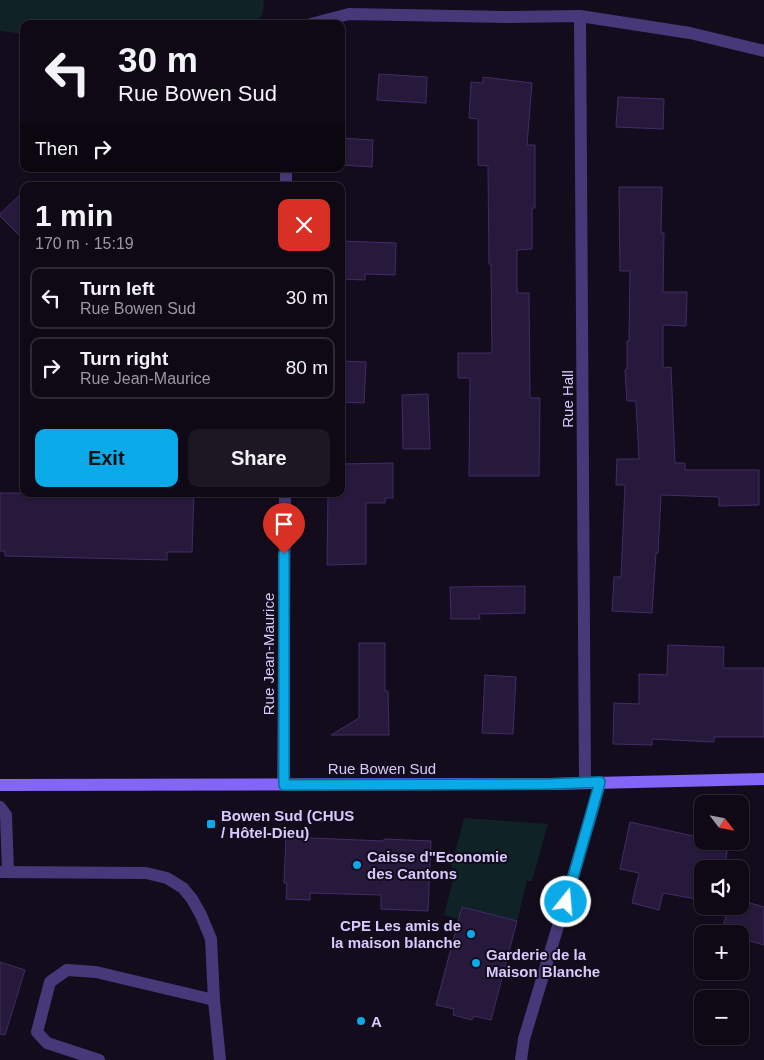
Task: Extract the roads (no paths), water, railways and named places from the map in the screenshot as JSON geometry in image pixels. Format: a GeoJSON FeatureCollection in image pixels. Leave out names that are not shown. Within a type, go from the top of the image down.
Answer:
{"type":"FeatureCollection","features":[{"type":"Feature","properties":{"kind":"street"},"geometry":{"type":"LineString","coordinates":[[326,20],[349,14],[507,17],[580,16],[690,33],[764,51]]}},
{"type":"Feature","properties":{"kind":"street","name":"Rue Hall"},"geometry":{"type":"LineString","coordinates":[[580,16],[585,782]]}},
{"type":"Feature","properties":{"kind":"street","name":"Rue Jean-Maurice"},"geometry":{"type":"LineString","coordinates":[[284,785],[285,497]]}},
{"type":"Feature","properties":{"kind":"street","name":"Rue Bowen Sud"},"geometry":{"type":"LineString","coordinates":[[0,785],[541,784],[764,779]]}},
{"type":"Feature","properties":{"kind":"street"},"geometry":{"type":"LineString","coordinates":[[514,1060],[524,1039],[600,782]]}},
{"type":"Feature","properties":{"kind":"street"},"geometry":{"type":"LineString","coordinates":[[0,807],[6,815],[4,872],[146,873],[166,878],[183,888],[201,915],[211,938],[214,1000],[220,1060]]}},
{"type":"Feature","properties":{"kind":"street"},"geometry":{"type":"LineString","coordinates":[[99,1060],[47,1043],[37,1032],[50,982],[67,970],[96,972],[214,1000]]}},
{"type":"Feature","properties":{"kind":"street"},"geometry":{"type":"LineString","coordinates":[[521,1060],[524,1039]]}},
{"type":"Feature","properties":{"kind":"place","name":"Bowen Sud (CHUS / Hôtel-Dieu)"},"geometry":{"type":"Point","coordinates":[211,824]}},
{"type":"Feature","properties":{"kind":"place","name":"Caisse d\"Economie des Cantons"},"geometry":{"type":"Point","coordinates":[357,865]}},
{"type":"Feature","properties":{"kind":"place","name":"CPE Les amis de la maison blanche"},"geometry":{"type":"Point","coordinates":[471,934]}},
{"type":"Feature","properties":{"kind":"place","name":"Garderie de la Maison Blanche"},"geometry":{"type":"Point","coordinates":[476,963]}},
{"type":"Feature","properties":{"kind":"place","name":"A"},"geometry":{"type":"Point","coordinates":[361,1021]}}]}
